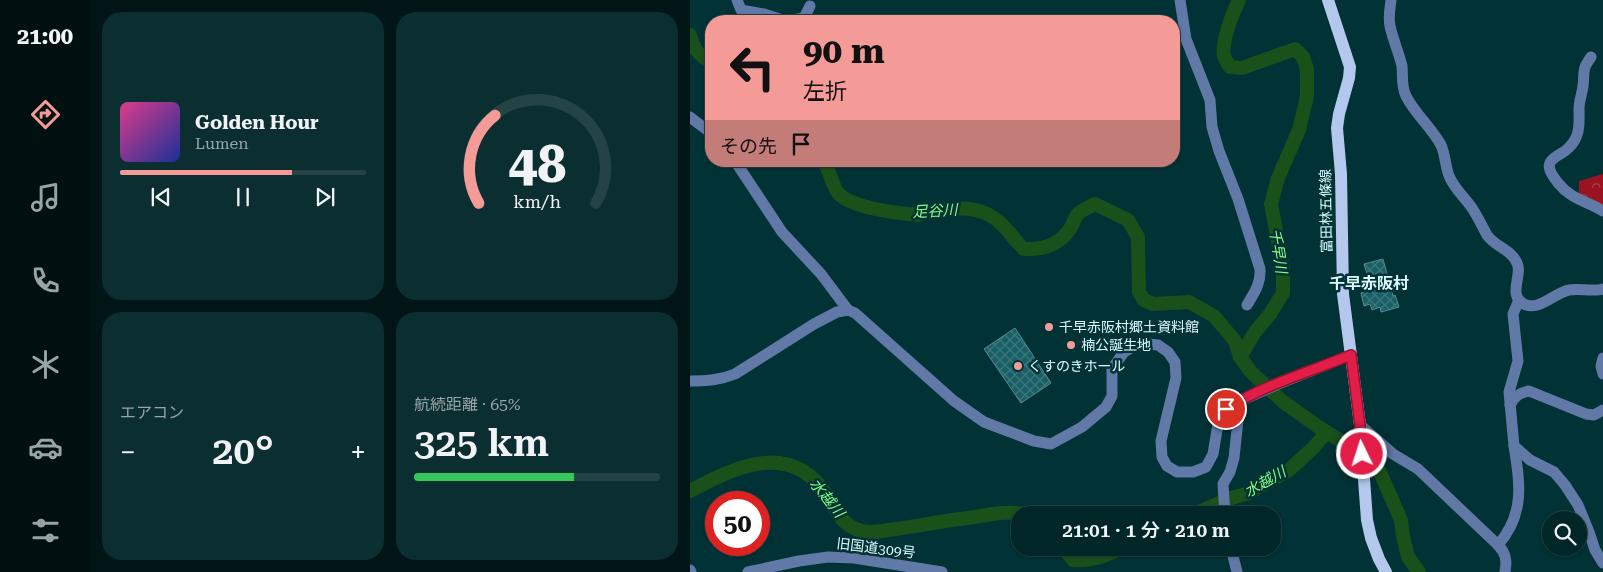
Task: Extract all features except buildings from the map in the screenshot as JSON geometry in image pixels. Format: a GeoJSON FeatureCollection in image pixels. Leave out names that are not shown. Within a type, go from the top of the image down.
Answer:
{"type":"FeatureCollection","features":[{"type":"Feature","properties":{"kind":"main road","name":"富田林五條線"},"geometry":{"type":"LineString","coordinates":[[1328,0],[1350,67],[1349,78],[1338,114],[1337,128],[1341,174],[1345,318],[1360,430],[1371,538],[1386,572]]}},
{"type":"Feature","properties":{"kind":"street"},"geometry":{"type":"LineString","coordinates":[[736,0],[741,10],[767,15]]}},
{"type":"Feature","properties":{"kind":"street"},"geometry":{"type":"LineString","coordinates":[[1180,0],[1186,39],[1210,100],[1212,127],[1218,151],[1238,199],[1260,269],[1259,285],[1247,305]]}},
{"type":"Feature","properties":{"kind":"street"},"geometry":{"type":"LineString","coordinates":[[1391,0],[1390,26],[1402,67],[1404,94],[1432,130],[1441,147],[1449,177],[1473,210],[1487,235],[1492,241],[1508,251],[1518,264],[1519,272],[1515,284],[1516,296],[1522,304],[1529,306],[1542,303],[1568,290],[1603,289]]}},
{"type":"Feature","properties":{"kind":"street"},"geometry":{"type":"LineString","coordinates":[[806,15],[810,6]]}},
{"type":"Feature","properties":{"kind":"street"},"geometry":{"type":"LineString","coordinates":[[1591,57],[1584,69],[1577,136],[1572,144],[1551,161],[1549,166],[1550,171],[1566,192],[1603,211]]}},
{"type":"Feature","properties":{"kind":"street"},"geometry":{"type":"LineString","coordinates":[[690,117],[705,128]]}},
{"type":"Feature","properties":{"kind":"street"},"geometry":{"type":"LineString","coordinates":[[739,167],[782,232],[821,274],[848,310]]}},
{"type":"Feature","properties":{"kind":"street"},"geometry":{"type":"LineString","coordinates":[[1498,545],[1511,529],[1519,506],[1518,470],[1509,392],[1518,361],[1513,314],[1519,300]]}},
{"type":"Feature","properties":{"kind":"street"},"geometry":{"type":"LineString","coordinates":[[690,381],[722,379],[735,374],[814,324],[837,312],[848,310],[855,312],[954,401],[984,422],[1034,441],[1051,444],[1090,421],[1106,407],[1112,396],[1112,369],[1124,352],[1134,346],[1148,344],[1158,346],[1168,352],[1175,362],[1176,378],[1161,441],[1162,457],[1168,466],[1177,472],[1193,472],[1206,467],[1213,454],[1218,424],[1226,409],[1240,400],[1281,382],[1351,355]]}},
{"type":"Feature","properties":{"kind":"street"},"geometry":{"type":"LineString","coordinates":[[1603,358],[1601,366],[1603,374]]}},
{"type":"Feature","properties":{"kind":"street"},"geometry":{"type":"LineString","coordinates":[[1510,406],[1520,393],[1529,391],[1586,414],[1594,415],[1603,410]]}},
{"type":"Feature","properties":{"kind":"street"},"geometry":{"type":"LineString","coordinates":[[1224,506],[1223,484],[1230,472],[1234,458],[1240,400]]}},
{"type":"Feature","properties":{"kind":"street"},"geometry":{"type":"LineString","coordinates":[[1360,430],[1393,454],[1418,469],[1498,545],[1506,558],[1506,571]]}},
{"type":"Feature","properties":{"kind":"street"},"geometry":{"type":"LineString","coordinates":[[1514,446],[1530,460],[1554,472],[1565,485],[1578,505],[1590,532],[1595,550],[1603,563]]}},
{"type":"Feature","properties":{"kind":"street"},"geometry":{"type":"LineString","coordinates":[[1232,556],[1237,572]]}},
{"type":"Feature","properties":{"kind":"street","name":"旧国道309号"},"geometry":{"type":"LineString","coordinates":[[748,572],[828,557],[854,558],[942,572]]}},
{"type":"Feature","properties":{"kind":"green space"},"geometry":{"type":"Polygon","coordinates":[[[1603,174],[1603,205],[1579,193],[1579,181],[1603,174]]]}},
{"type":"Feature","properties":{"kind":"waterway","name":"千早川"},"geometry":{"type":"LineString","coordinates":[[1239,0],[1224,43],[1224,56],[1230,67],[1242,68],[1295,49],[1303,57],[1307,69],[1307,96],[1299,130],[1278,178],[1271,204],[1283,268],[1283,293],[1240,357]]}},
{"type":"Feature","properties":{"kind":"waterway","name":"足谷川"},"geometry":{"type":"LineString","coordinates":[[690,35],[697,51],[705,58]]}},
{"type":"Feature","properties":{"kind":"waterway","name":"足谷川"},"geometry":{"type":"LineString","coordinates":[[826,167],[837,192],[854,203],[882,210],[918,215],[925,212],[952,209],[981,211],[998,221],[1024,249],[1038,249],[1056,243],[1070,229],[1075,217],[1083,210],[1095,204],[1128,220],[1138,237],[1139,292],[1144,300],[1153,304],[1189,302],[1214,316],[1235,341],[1240,357],[1251,372],[1282,401],[1320,428],[1376,463],[1401,520],[1408,557],[1419,572]]}},
{"type":"Feature","properties":{"kind":"waterway","name":"水越川"},"geometry":{"type":"LineString","coordinates":[[1213,506],[1249,493],[1289,470],[1327,432]]}},
{"type":"Feature","properties":{"kind":"waterway","name":"水越川"},"geometry":{"type":"LineString","coordinates":[[690,491],[743,467],[761,463],[779,463],[796,467],[812,477],[844,521],[855,529],[862,531],[879,531],[1011,513]]}},
{"type":"Feature","properties":{"kind":"waterway","name":"水越川"},"geometry":{"type":"LineString","coordinates":[[1070,556],[1073,560],[1087,560],[1102,556]]}},
{"type":"Feature","properties":{"kind":"place","name":"千早赤阪村郷土資料館"},"geometry":{"type":"Point","coordinates":[1049,327]}},
{"type":"Feature","properties":{"kind":"place","name":"楠公誕生地"},"geometry":{"type":"Point","coordinates":[1071,345]}},
{"type":"Feature","properties":{"kind":"place","name":"くすのきホール"},"geometry":{"type":"Point","coordinates":[1018,366]}},
{"type":"Feature","properties":{"kind":"district","name":"千早赤阪村"},"geometry":{"type":"Point","coordinates":[1369,283]}},
{"type":"Feature","properties":{"kind":"route"},"geometry":{"type":"LineString","coordinates":[[1226,409],[1240,400],[1281,382],[1351,355],[1362,454]]}}]}
